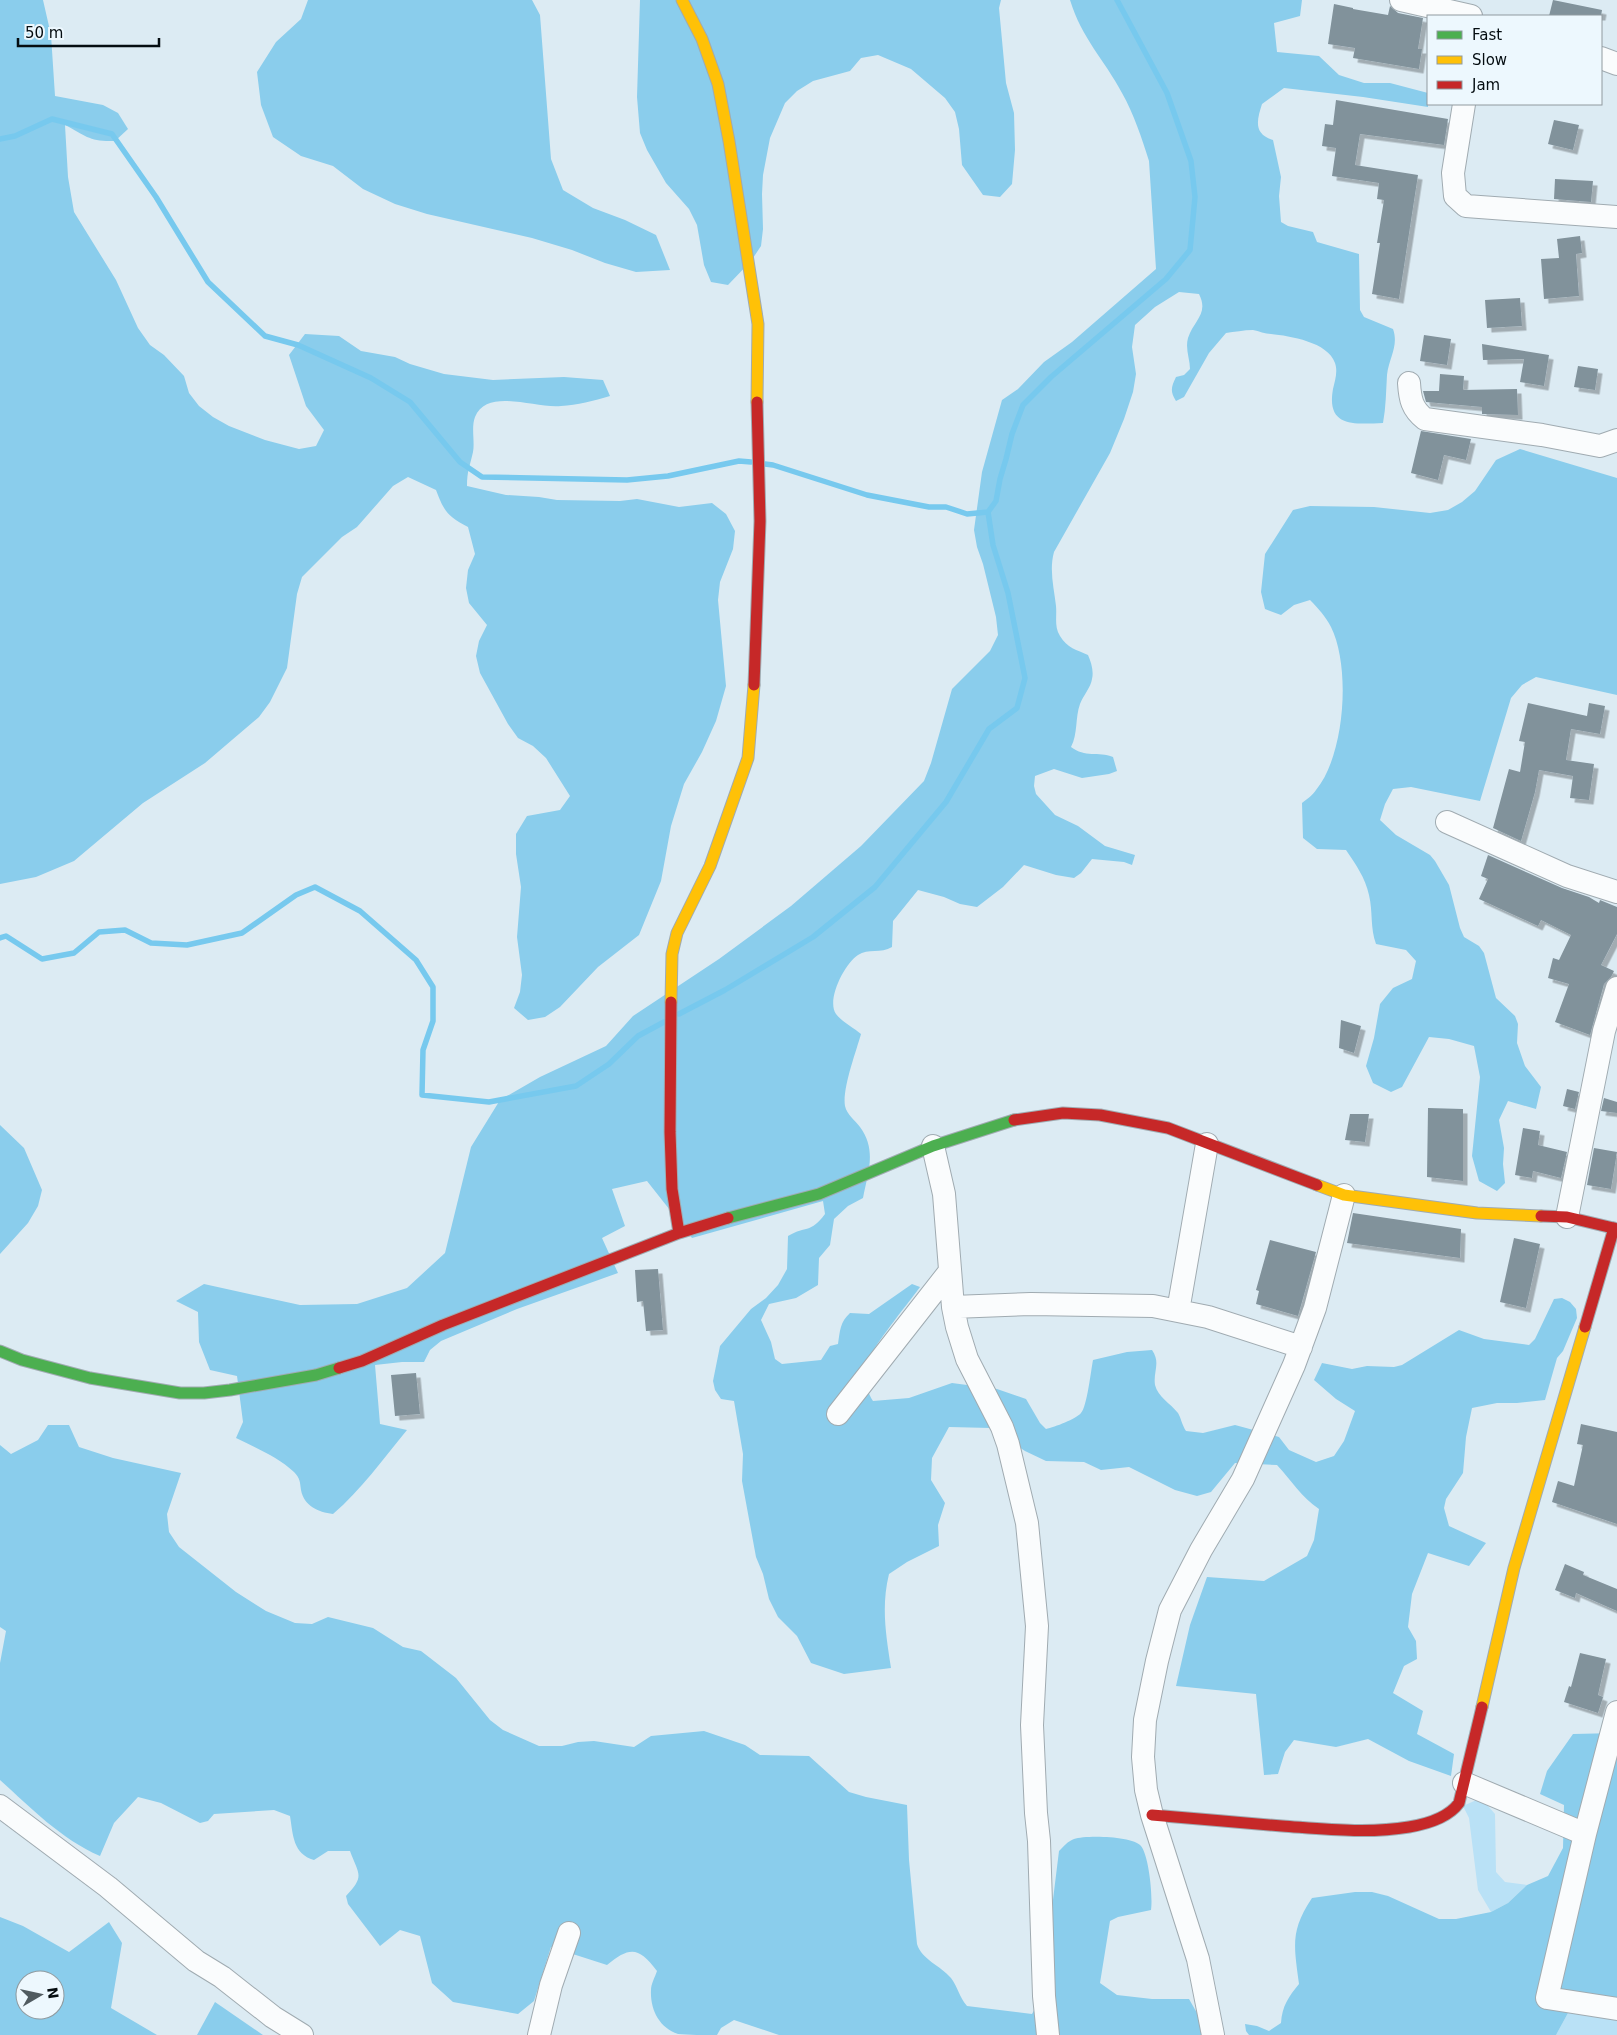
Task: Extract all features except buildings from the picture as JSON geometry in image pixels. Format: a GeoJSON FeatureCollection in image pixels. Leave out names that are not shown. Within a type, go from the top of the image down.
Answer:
{"type":"FeatureCollection","features":[{"type":"Feature","properties":{"kind":"street"},"geometry":{"type":"LineString","coordinates":[[679,1233],[672,1189],[670,1132],[672,954],[677,933],[710,866],[720,841],[748,758],[754,694],[760,521],[757,446],[758,324],[718,84],[702,39],[682,0]]}},
{"type":"Feature","properties":{"kind":"street"},"geometry":{"type":"LineString","coordinates":[[1401,0],[1467,15]]}},
{"type":"Feature","properties":{"kind":"street"},"geometry":{"type":"LineString","coordinates":[[1602,58],[1617,64]]}},
{"type":"Feature","properties":{"kind":"street"},"geometry":{"type":"LineString","coordinates":[[1464,105],[1453,173],[1455,196],[1466,206],[1617,217]]}},
{"type":"Feature","properties":{"kind":"street"},"geometry":{"type":"LineString","coordinates":[[1409,383],[1411,402],[1416,412],[1425,419],[1542,435],[1600,446],[1617,440]]}},
{"type":"Feature","properties":{"kind":"street"},"geometry":{"type":"LineString","coordinates":[[1447,822],[1566,876],[1617,892]]}},
{"type":"Feature","properties":{"kind":"street"},"geometry":{"type":"LineString","coordinates":[[1568,1217],[1604,1031],[1617,988]]}},
{"type":"Feature","properties":{"kind":"street"},"geometry":{"type":"LineString","coordinates":[[0,1351],[22,1360],[90,1378],[180,1393],[230,1390],[316,1375],[362,1361],[443,1325],[679,1233],[758,1209],[819,1194],[934,1146],[1007,1121],[1062,1113],[1100,1115],[1168,1128],[1344,1195],[1477,1213],[1568,1217],[1615,1229],[1514,1568],[1464,1783],[1458,1803],[1453,1811],[1444,1817],[1410,1827],[1377,1830],[1321,1829],[1152,1815]]}},
{"type":"Feature","properties":{"kind":"street"},"geometry":{"type":"LineString","coordinates":[[1178,1311],[1207,1144]]}},
{"type":"Feature","properties":{"kind":"street"},"geometry":{"type":"LineString","coordinates":[[934,1146],[944,1194],[953,1307],[967,1359],[1002,1427],[1008,1444],[1027,1523],[1037,1626],[1032,1726],[1039,1841],[1044,1996],[1048,2035]]}},
{"type":"Feature","properties":{"kind":"street"},"geometry":{"type":"LineString","coordinates":[[1213,2035],[1198,1959],[1152,1815],[1146,1790],[1143,1757],[1145,1720],[1157,1660],[1170,1610],[1200,1550],[1243,1479],[1301,1347],[1317,1299],[1344,1195]]}},
{"type":"Feature","properties":{"kind":"street"},"geometry":{"type":"LineString","coordinates":[[838,1414],[950,1271]]}},
{"type":"Feature","properties":{"kind":"street"},"geometry":{"type":"LineString","coordinates":[[953,1307],[1031,1304],[1153,1306],[1208,1317],[1301,1347]]}},
{"type":"Feature","properties":{"kind":"street"},"geometry":{"type":"LineString","coordinates":[[1617,1712],[1585,1834],[1547,1998],[1617,2009]]}},
{"type":"Feature","properties":{"kind":"street"},"geometry":{"type":"LineString","coordinates":[[1464,1783],[1585,1834]]}},
{"type":"Feature","properties":{"kind":"street"},"geometry":{"type":"LineString","coordinates":[[0,1806],[102,1882],[180,1949],[222,1977],[273,2017],[302,2035]]}},
{"type":"Feature","properties":{"kind":"street"},"geometry":{"type":"LineString","coordinates":[[539,2035],[551,1985],[569,1933]]}},
{"type":"Feature","properties":{"kind":"shaded area"},"geometry":{"type":"Polygon","coordinates":[[[0,0],[43,0],[51,35],[55,96],[103,105],[118,113],[128,129],[115,141],[107,141],[88,138],[65,125],[68,177],[74,212],[116,280],[138,328],[150,345],[164,355],[184,376],[189,393],[199,406],[213,417],[229,426],[265,440],[299,449],[316,446],[324,430],[306,406],[289,355],[305,334],[339,336],[361,351],[395,357],[410,364],[444,374],[493,380],[564,377],[603,380],[610,396],[579,404],[551,406],[501,401],[490,403],[481,408],[474,421],[473,448],[467,486],[506,495],[557,500],[620,501],[637,499],[679,507],[712,503],[726,514],[735,531],[733,549],[720,582],[718,600],[726,686],[716,721],[702,752],[684,784],[671,826],[661,881],[639,935],[598,967],[560,1007],[545,1017],[528,1020],[514,1008],[520,992],[522,975],[517,937],[521,887],[516,854],[516,834],[527,816],[560,810],[570,796],[546,758],[533,746],[518,738],[508,724],[480,673],[476,656],[479,641],[487,625],[469,603],[466,588],[468,570],[475,554],[468,527],[455,520],[447,512],[436,490],[408,477],[393,486],[357,527],[342,537],[302,577],[297,594],[287,668],[270,702],[259,717],[205,763],[143,803],[74,861],[36,877],[0,884],[0,0]]]}},
{"type":"Feature","properties":{"kind":"shaded area"},"geometry":{"type":"Polygon","coordinates":[[[308,0],[532,0],[540,15],[551,159],[563,190],[593,208],[625,220],[656,235],[670,270],[636,272],[532,238],[427,214],[395,204],[363,189],[333,166],[301,156],[273,137],[261,105],[257,72],[276,42],[301,19],[308,0]]]}},
{"type":"Feature","properties":{"kind":"shaded area"},"geometry":{"type":"Polygon","coordinates":[[[640,0],[1001,0],[999,8],[1006,83],[1014,113],[1015,150],[1012,184],[1000,197],[983,195],[962,165],[959,129],[955,112],[945,98],[911,69],[878,55],[861,58],[850,71],[813,81],[797,91],[785,103],[770,138],[763,175],[763,229],[761,246],[751,261],[728,285],[711,282],[704,265],[697,225],[689,209],[666,183],[647,150],[640,133],[637,97],[640,0]]]}},
{"type":"Feature","properties":{"kind":"shaded area"},"geometry":{"type":"Polygon","coordinates":[[[1070,0],[1302,0],[1300,16],[1274,23],[1277,52],[1319,56],[1339,75],[1364,83],[1390,83],[1427,93],[1428,107],[1284,88],[1262,104],[1258,121],[1259,130],[1262,134],[1273,140],[1281,177],[1279,196],[1281,222],[1288,226],[1313,232],[1317,242],[1359,254],[1360,310],[1364,317],[1393,329],[1395,341],[1387,375],[1383,423],[1353,423],[1338,417],[1332,402],[1336,366],[1331,356],[1325,350],[1308,341],[1253,330],[1226,333],[1209,353],[1184,397],[1176,401],[1172,392],[1174,381],[1176,377],[1184,375],[1190,369],[1187,342],[1200,317],[1202,301],[1199,294],[1179,292],[1155,307],[1135,325],[1132,347],[1136,374],[1133,392],[1124,419],[1110,453],[1054,552],[1052,566],[1058,632],[1069,646],[1088,655],[1093,676],[1078,709],[1075,737],[1071,747],[1081,752],[1113,757],[1117,771],[1082,778],[1054,769],[1035,776],[1034,786],[1036,794],[1055,815],[1078,826],[1105,846],[1135,855],[1132,865],[1124,862],[1092,859],[1081,873],[1074,878],[1056,875],[1024,865],[1003,887],[977,907],[960,904],[944,897],[918,890],[893,921],[892,947],[862,953],[853,959],[838,982],[833,1000],[836,1014],[861,1034],[847,1080],[845,1106],[847,1112],[865,1136],[870,1153],[869,1170],[863,1198],[848,1206],[834,1219],[830,1245],[819,1258],[818,1285],[796,1298],[769,1304],[761,1320],[771,1342],[775,1359],[782,1364],[821,1360],[830,1346],[838,1344],[842,1323],[850,1313],[869,1314],[912,1284],[920,1287],[872,1352],[865,1368],[869,1394],[873,1401],[909,1398],[952,1383],[997,1389],[1026,1399],[1040,1423],[1046,1429],[1060,1425],[1081,1413],[1087,1396],[1093,1360],[1127,1352],[1152,1350],[1156,1359],[1155,1385],[1161,1396],[1178,1413],[1186,1431],[1203,1433],[1235,1425],[1279,1437],[1289,1450],[1316,1462],[1334,1456],[1344,1441],[1355,1411],[1336,1399],[1314,1380],[1322,1363],[1352,1369],[1367,1366],[1394,1367],[1402,1365],[1459,1330],[1484,1339],[1529,1345],[1535,1339],[1554,1299],[1562,1298],[1570,1302],[1576,1309],[1577,1318],[1563,1351],[1557,1358],[1545,1400],[1497,1403],[1472,1408],[1466,1437],[1463,1473],[1446,1499],[1444,1508],[1449,1526],[1486,1543],[1469,1566],[1428,1553],[1412,1594],[1408,1627],[1416,1641],[1417,1659],[1404,1666],[1393,1693],[1423,1711],[1417,1734],[1454,1754],[1451,1776],[1409,1761],[1368,1739],[1336,1747],[1294,1740],[1285,1752],[1278,1774],[1264,1775],[1256,1694],[1176,1686],[1190,1625],[1207,1577],[1264,1581],[1307,1556],[1314,1540],[1319,1509],[1302,1494],[1277,1465],[1235,1463],[1211,1492],[1197,1496],[1175,1490],[1129,1467],[1101,1470],[1084,1462],[1046,1461],[1025,1451],[991,1428],[949,1427],[932,1458],[931,1480],[945,1503],[938,1525],[939,1546],[907,1562],[889,1574],[885,1610],[891,1668],[844,1674],[811,1663],[797,1636],[778,1617],[769,1599],[763,1574],[756,1557],[742,1481],[743,1454],[734,1401],[721,1399],[715,1390],[713,1381],[720,1346],[751,1309],[766,1298],[778,1285],[787,1269],[788,1236],[812,1227],[820,1220],[825,1214],[823,1201],[692,1238],[647,1181],[612,1189],[625,1226],[602,1238],[618,1273],[517,1309],[441,1341],[430,1350],[424,1362],[375,1365],[380,1424],[407,1430],[362,1485],[333,1514],[317,1510],[308,1504],[303,1496],[297,1476],[288,1467],[266,1453],[236,1438],[243,1422],[237,1376],[210,1370],[199,1342],[198,1312],[176,1301],[204,1284],[300,1305],[357,1304],[407,1288],[445,1253],[471,1147],[500,1100],[540,1077],[606,1046],[633,1016],[719,959],[791,906],[861,846],[924,781],[952,689],[990,651],[998,635],[996,617],[974,530],[982,472],[1002,400],[1018,389],[1044,362],[1072,342],[1156,269],[1149,161],[1126,101],[1087,38],[1070,0]]]}},
{"type":"Feature","properties":{"kind":"shaded area"},"geometry":{"type":"Polygon","coordinates":[[[1520,449],[1617,478],[1617,695],[1536,677],[1522,685],[1511,698],[1480,801],[1411,787],[1393,789],[1385,804],[1380,820],[1396,835],[1430,855],[1435,861],[1449,885],[1464,937],[1479,946],[1484,953],[1496,998],[1515,1016],[1518,1024],[1517,1043],[1525,1066],[1541,1087],[1536,1109],[1508,1101],[1499,1120],[1504,1148],[1505,1183],[1497,1191],[1479,1181],[1472,1156],[1480,1077],[1474,1046],[1449,1039],[1429,1037],[1402,1087],[1391,1092],[1373,1083],[1366,1066],[1374,1038],[1380,1004],[1393,988],[1412,979],[1416,961],[1406,950],[1376,944],[1370,901],[1365,882],[1346,850],[1317,849],[1303,838],[1302,803],[1315,792],[1326,775],[1339,734],[1343,687],[1341,664],[1331,627],[1310,600],[1294,605],[1281,615],[1265,609],[1261,592],[1265,554],[1293,510],[1310,506],[1374,507],[1430,513],[1448,510],[1462,502],[1475,491],[1496,460],[1520,449]]]}},
{"type":"Feature","properties":{"kind":"shaded area"},"geometry":{"type":"Polygon","coordinates":[[[0,1125],[24,1148],[42,1190],[38,1206],[28,1223],[0,1254],[0,1125]]]}},
{"type":"Feature","properties":{"kind":"shaded area"},"geometry":{"type":"Polygon","coordinates":[[[48,1425],[69,1425],[79,1447],[113,1458],[181,1473],[167,1514],[169,1532],[179,1547],[236,1592],[266,1611],[295,1623],[312,1624],[328,1617],[373,1628],[403,1647],[421,1651],[456,1678],[490,1720],[503,1730],[539,1746],[562,1746],[594,1741],[634,1747],[651,1736],[704,1731],[745,1745],[760,1755],[809,1756],[849,1792],[907,1805],[909,1860],[917,1944],[919,1950],[927,1958],[947,1973],[967,2006],[1032,2014],[1049,1983],[1049,1932],[1059,1851],[1070,1841],[1080,1838],[1109,1837],[1136,1843],[1141,1846],[1146,1858],[1151,1887],[1151,1910],[1118,1917],[1110,1921],[1100,1983],[1117,1995],[1152,1999],[1189,1999],[1197,2013],[1203,2035],[779,2035],[734,2020],[721,2028],[717,2035],[678,2034],[666,2027],[654,2011],[651,1990],[657,1971],[645,1957],[634,1952],[628,1952],[607,1965],[551,1947],[534,2001],[518,2014],[453,2002],[432,1983],[420,1936],[400,1930],[380,1946],[348,1904],[346,1896],[358,1879],[358,1871],[350,1851],[328,1851],[314,1860],[307,1857],[295,1843],[290,1816],[274,1810],[214,1814],[208,1821],[200,1823],[161,1803],[138,1797],[114,1823],[100,1856],[86,1849],[59,1832],[0,1780],[0,1663],[6,1631],[0,1627],[0,1445],[11,1454],[38,1440],[48,1425]]]}},
{"type":"Feature","properties":{"kind":"shaded area"},"geometry":{"type":"Polygon","coordinates":[[[1617,1733],[1617,2018],[1583,2005],[1568,2013],[1556,2035],[1249,2035],[1245,2024],[1269,2031],[1281,2023],[1287,2002],[1299,1984],[1295,1939],[1300,1920],[1312,1898],[1355,1892],[1372,1892],[1388,1896],[1439,1919],[1456,1919],[1491,1912],[1508,1903],[1527,1885],[1548,1876],[1563,1848],[1564,1805],[1540,1794],[1547,1771],[1573,1734],[1617,1733]]]}},
{"type":"Feature","properties":{"kind":"shaded area"},"geometry":{"type":"Polygon","coordinates":[[[1481,1798],[1495,1814],[1496,1872],[1505,1882],[1527,1885],[1508,1903],[1491,1912],[1478,1890],[1469,1818],[1463,1806],[1481,1798]]]}},
{"type":"Feature","properties":{"kind":"shaded area"},"geometry":{"type":"Polygon","coordinates":[[[0,1917],[23,1926],[69,1952],[109,1922],[122,1943],[111,2008],[157,2035],[0,2035],[0,1917]]]}},
{"type":"Feature","properties":{"kind":"shaded area"},"geometry":{"type":"Polygon","coordinates":[[[215,2002],[263,2035],[197,2035],[215,2002]]]}},
{"type":"Feature","properties":{"kind":"shaded area"},"geometry":{"type":"Polygon","coordinates":[[[1583,2005],[1617,2018],[1617,2035],[1556,2035],[1568,2013],[1583,2005]]]}},
{"type":"Feature","properties":{"kind":"waterway"},"geometry":{"type":"LineString","coordinates":[[679,1014],[725,990],[813,937],[875,887],[946,802],[989,729],[1017,708],[1025,678],[1008,593],[993,545],[988,512],[996,501],[1012,434],[1023,405],[1051,377],[1166,279],[1190,250],[1195,197],[1191,161],[1167,93],[1117,0]]}},
{"type":"Feature","properties":{"kind":"waterway"},"geometry":{"type":"LineString","coordinates":[[0,139],[15,136],[52,119],[112,134],[156,197],[208,282],[265,336],[298,345],[371,378],[410,402],[460,462],[482,477],[627,480],[668,476],[739,461],[751,462]]}},
{"type":"Feature","properties":{"kind":"waterway"},"geometry":{"type":"LineString","coordinates":[[765,464],[867,495],[929,507],[946,507],[967,514],[988,512]]}},
{"type":"Feature","properties":{"kind":"waterway"},"geometry":{"type":"LineString","coordinates":[[0,938],[6,936],[42,959],[74,953],[99,932],[125,930],[151,943],[187,945],[242,933],[296,895],[315,887],[360,911],[416,960],[433,987],[433,1021],[423,1050],[422,1095],[489,1102],[576,1086],[609,1064],[638,1036],[664,1022]]}},
{"type":"Feature","properties":{"kind":"traffic: fast"},"geometry":{"type":"LineString","coordinates":[[728,1218],[819,1194],[933,1146],[1014,1120]]}},
{"type":"Feature","properties":{"kind":"traffic: fast"},"geometry":{"type":"LineString","coordinates":[[0,1351],[22,1360],[90,1378],[180,1393],[230,1390],[316,1375],[339,1368]]}},
{"type":"Feature","properties":{"kind":"traffic: slow"},"geometry":{"type":"LineString","coordinates":[[682,0],[702,39],[718,84],[729,141],[758,324],[757,402]]}},
{"type":"Feature","properties":{"kind":"traffic: slow"},"geometry":{"type":"LineString","coordinates":[[671,1002],[672,954],[677,933],[710,866],[748,758],[754,685]]}},
{"type":"Feature","properties":{"kind":"traffic: slow"},"geometry":{"type":"LineString","coordinates":[[1317,1185],[1344,1195],[1477,1213],[1541,1216]]}},
{"type":"Feature","properties":{"kind":"traffic: slow"},"geometry":{"type":"LineString","coordinates":[[1482,1707],[1514,1568],[1585,1327]]}},
{"type":"Feature","properties":{"kind":"traffic: jam"},"geometry":{"type":"LineString","coordinates":[[754,685],[760,521],[757,402]]}},
{"type":"Feature","properties":{"kind":"traffic: jam"},"geometry":{"type":"LineString","coordinates":[[671,1002],[670,1132],[672,1189],[679,1233]]}},
{"type":"Feature","properties":{"kind":"traffic: jam"},"geometry":{"type":"LineString","coordinates":[[1014,1120],[1063,1113],[1100,1115],[1168,1128],[1317,1185]]}},
{"type":"Feature","properties":{"kind":"traffic: jam"},"geometry":{"type":"LineString","coordinates":[[1541,1216],[1567,1217],[1617,1229]]}},
{"type":"Feature","properties":{"kind":"traffic: jam"},"geometry":{"type":"LineString","coordinates":[[339,1368],[362,1361],[443,1325],[679,1233],[728,1218]]}},
{"type":"Feature","properties":{"kind":"traffic: jam"},"geometry":{"type":"LineString","coordinates":[[1585,1327],[1614,1228]]}},
{"type":"Feature","properties":{"kind":"traffic: jam"},"geometry":{"type":"LineString","coordinates":[[1152,1815],[1346,1830],[1393,1829],[1430,1822],[1449,1813],[1459,1803],[1482,1707]]}}]}
